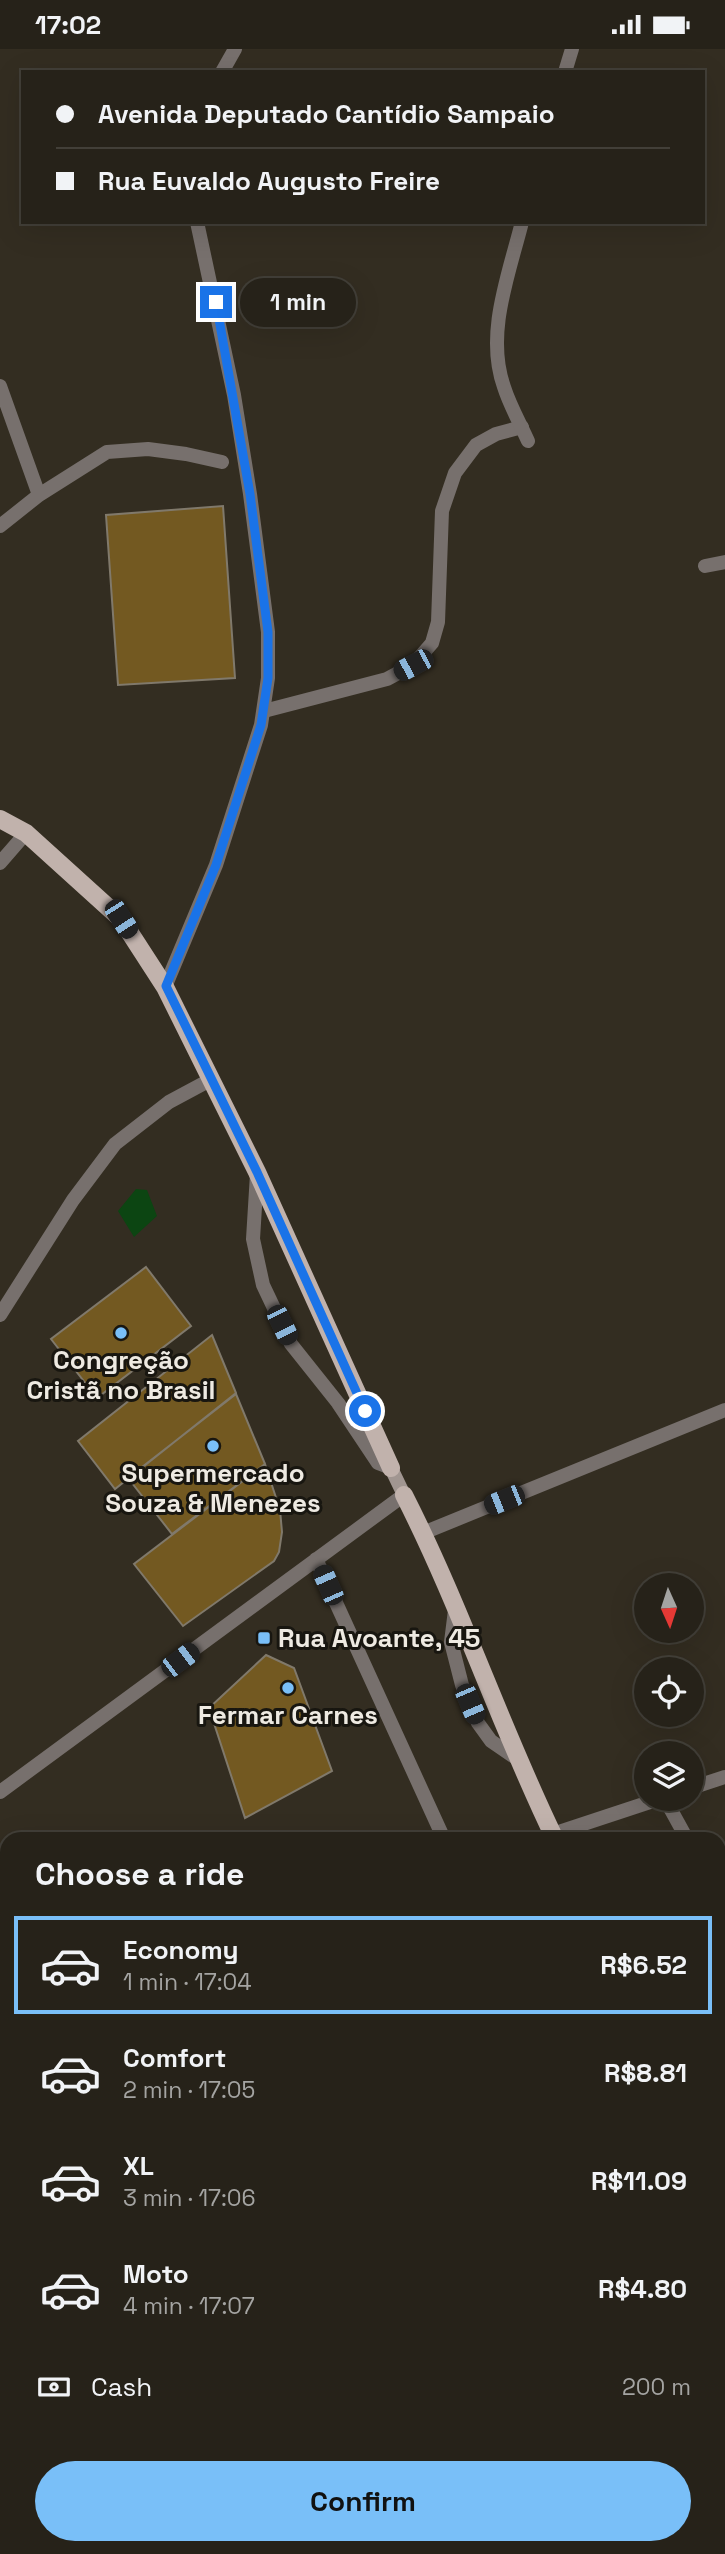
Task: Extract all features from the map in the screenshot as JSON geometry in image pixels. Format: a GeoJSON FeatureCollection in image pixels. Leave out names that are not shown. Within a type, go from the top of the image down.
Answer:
{"type":"FeatureCollection","features":[{"type":"Feature","properties":{"kind":"main road"},"geometry":{"type":"LineString","coordinates":[[0,820],[26,834],[121,919],[166,986],[257,1172],[423,1533],[548,1832]]}},
{"type":"Feature","properties":{"kind":"street"},"geometry":{"type":"LineString","coordinates":[[223,70],[235,49]]}},
{"type":"Feature","properties":{"kind":"street"},"geometry":{"type":"LineString","coordinates":[[566,70],[572,49]]}},
{"type":"Feature","properties":{"kind":"street"},"geometry":{"type":"LineString","coordinates":[[166,986],[216,865],[264,711],[268,678],[268,632],[250,494],[231,381],[197,224]]}},
{"type":"Feature","properties":{"kind":"street"},"geometry":{"type":"LineString","coordinates":[[521,224],[505,289],[496,340],[503,386],[528,441]]}},
{"type":"Feature","properties":{"kind":"street"},"geometry":{"type":"LineString","coordinates":[[0,386],[39,495]]}},
{"type":"Feature","properties":{"kind":"street"},"geometry":{"type":"LineString","coordinates":[[264,711],[387,679],[413,665],[432,643],[438,622],[442,511],[455,473],[476,445],[496,434],[522,427]]}},
{"type":"Feature","properties":{"kind":"street"},"geometry":{"type":"LineString","coordinates":[[0,526],[39,495],[107,451],[148,449],[222,462]]}},
{"type":"Feature","properties":{"kind":"street"},"geometry":{"type":"LineString","coordinates":[[705,566],[725,562]]}},
{"type":"Feature","properties":{"kind":"street"},"geometry":{"type":"LineString","coordinates":[[0,863],[26,834]]}},
{"type":"Feature","properties":{"kind":"street"},"geometry":{"type":"LineString","coordinates":[[0,1315],[73,1200],[115,1144],[169,1102],[210,1080]]}},
{"type":"Feature","properties":{"kind":"street"},"geometry":{"type":"LineString","coordinates":[[257,1172],[253,1239],[263,1285],[291,1345],[338,1403],[378,1463],[391,1468]]}},
{"type":"Feature","properties":{"kind":"street"},"geometry":{"type":"LineString","coordinates":[[423,1533],[725,1410]]}},
{"type":"Feature","properties":{"kind":"street"},"geometry":{"type":"LineString","coordinates":[[0,1793],[404,1495]]}},
{"type":"Feature","properties":{"kind":"street"},"geometry":{"type":"LineString","coordinates":[[316,1559],[441,1832]]}},
{"type":"Feature","properties":{"kind":"street"},"geometry":{"type":"LineString","coordinates":[[704,1784],[725,1777]]}},
{"type":"Feature","properties":{"kind":"street"},"geometry":{"type":"LineString","coordinates":[[568,1832],[634,1808]]}},
{"type":"Feature","properties":{"kind":"street"},"geometry":{"type":"LineString","coordinates":[[672,1811],[683,1832]]}},
{"type":"Feature","properties":{"kind":"green space"},"geometry":{"type":"Polygon","coordinates":[[[136,1189],[147,1190],[157,1216],[134,1237],[118,1211],[136,1189]]]}},
{"type":"Feature","properties":{"kind":"building"},"geometry":{"type":"Polygon","coordinates":[[[223,506],[235,678],[118,685],[106,515],[223,506]]]}},
{"type":"Feature","properties":{"kind":"building","name":"Congreção Cristã no Brasil"},"geometry":{"type":"Polygon","coordinates":[[[146,1267],[191,1326],[97,1398],[51,1339],[146,1267]]]}},
{"type":"Feature","properties":{"kind":"building"},"geometry":{"type":"Polygon","coordinates":[[[212,1335],[236,1393],[115,1489],[78,1441],[212,1335]]]}},
{"type":"Feature","properties":{"kind":"building","name":"Supermercado Souza & Menezes"},"geometry":{"type":"Polygon","coordinates":[[[236,1394],[265,1464],[172,1534],[128,1478],[236,1394]]]}},
{"type":"Feature","properties":{"kind":"building"},"geometry":{"type":"Polygon","coordinates":[[[265,1464],[280,1510],[282,1532],[279,1552],[274,1561],[183,1626],[134,1564],[265,1464]]]}},
{"type":"Feature","properties":{"kind":"building"},"geometry":{"type":"Polygon","coordinates":[[[266,1655],[294,1668],[332,1771],[245,1818],[209,1708],[266,1655]]]}},
{"type":"Feature","properties":{"kind":"place","name":"Congreção Cristã no Brasil"},"geometry":{"type":"Point","coordinates":[121,1333]}},
{"type":"Feature","properties":{"kind":"place","name":"Supermercado Souza & Menezes"},"geometry":{"type":"Point","coordinates":[213,1446]}},
{"type":"Feature","properties":{"kind":"place","name":"Rua Avoante, 45"},"geometry":{"type":"Point","coordinates":[264,1638]}},
{"type":"Feature","properties":{"kind":"place","name":"Fermar Carnes"},"geometry":{"type":"Point","coordinates":[288,1688]}},
{"type":"Feature","properties":{"kind":"route"},"geometry":{"type":"LineString","coordinates":[[216,302],[250,494],[268,632],[268,678],[261,725],[216,865],[166,986],[257,1172],[365,1411]]}}]}
